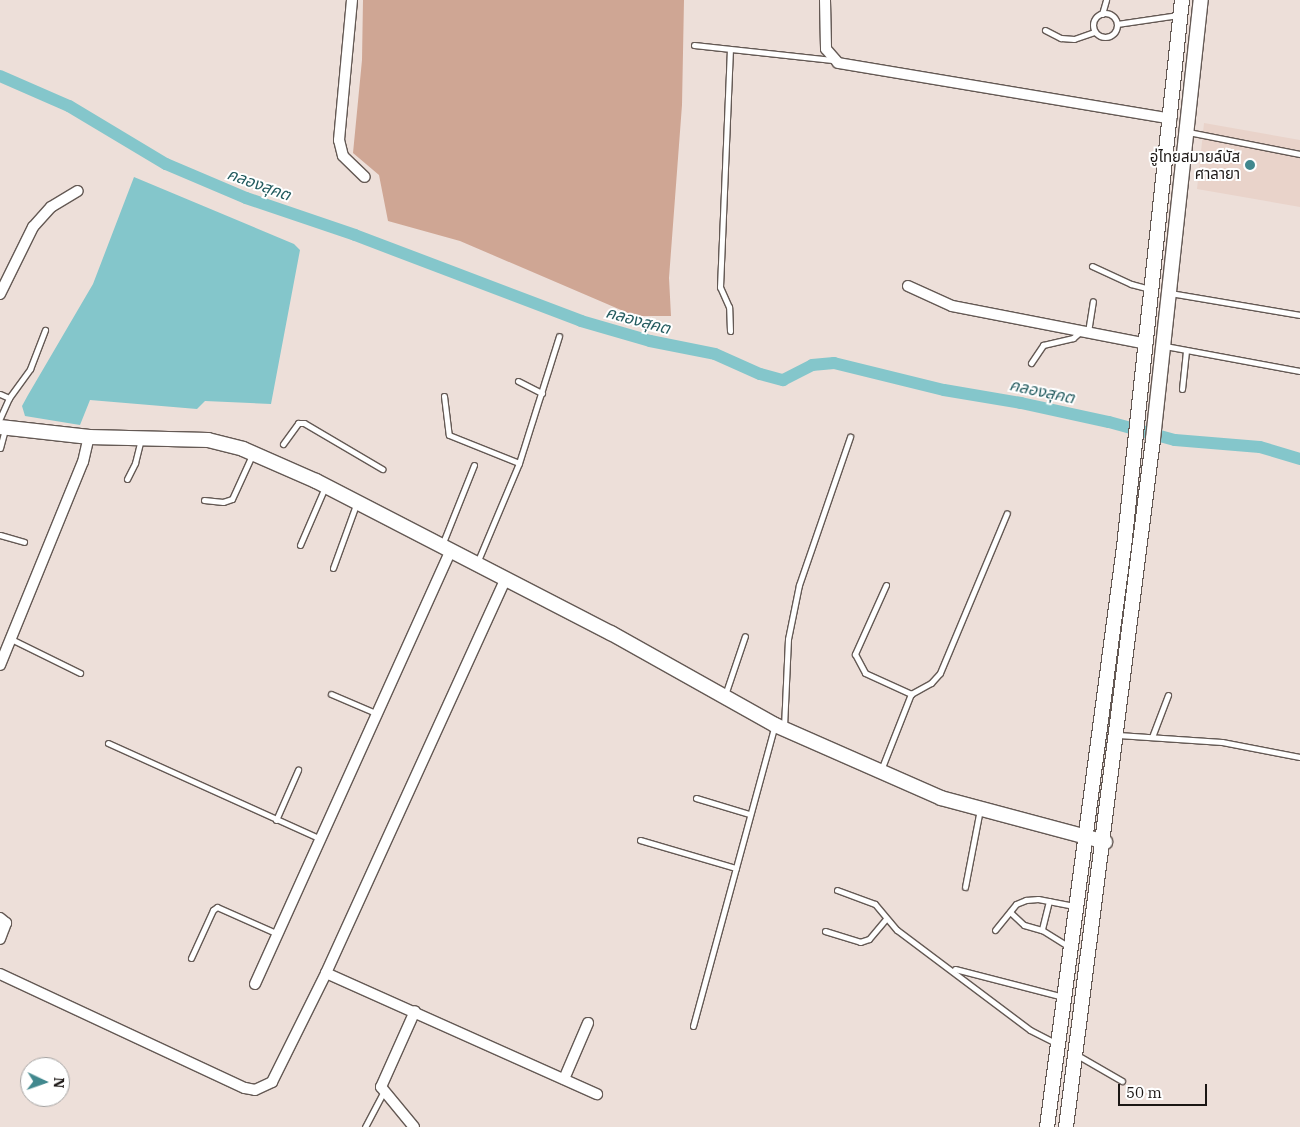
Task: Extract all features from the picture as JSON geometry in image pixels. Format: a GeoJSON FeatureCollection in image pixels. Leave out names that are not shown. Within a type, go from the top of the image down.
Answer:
{"type":"FeatureCollection","features":[{"type":"Feature","properties":{"kind":"main road"},"geometry":{"type":"LineString","coordinates":[[1047,1127],[1073,948],[1139,415],[1182,0]]}},
{"type":"Feature","properties":{"kind":"main road"},"geometry":{"type":"LineString","coordinates":[[1066,1127],[1105,842],[1154,439],[1201,0]]}},
{"type":"Feature","properties":{"kind":"main road"},"geometry":{"type":"LineString","coordinates":[[1170,124],[1187,132]]}},
{"type":"Feature","properties":{"kind":"main road"},"geometry":{"type":"LineString","coordinates":[[2,424],[89,437],[208,440],[253,453],[275,457],[325,486],[476,566],[611,633],[780,727],[941,798],[1105,842]]}},
{"type":"Feature","properties":{"kind":"street"},"geometry":{"type":"LineString","coordinates":[[352,0],[339,140],[343,156],[365,176]]}},
{"type":"Feature","properties":{"kind":"street"},"geometry":{"type":"LineString","coordinates":[[825,0],[826,49],[832,60],[851,67],[1170,124]]}},
{"type":"Feature","properties":{"kind":"street"},"geometry":{"type":"LineString","coordinates":[[0,294],[33,227],[51,207],[78,191]]}},
{"type":"Feature","properties":{"kind":"street"},"geometry":{"type":"LineString","coordinates":[[908,286],[952,306],[1147,344]]}},
{"type":"Feature","properties":{"kind":"street"},"geometry":{"type":"LineString","coordinates":[[0,665],[83,462],[89,437]]}},
{"type":"Feature","properties":{"kind":"street"},"geometry":{"type":"LineString","coordinates":[[256,984],[378,714],[446,550]]}},
{"type":"Feature","properties":{"kind":"street"},"geometry":{"type":"LineString","coordinates":[[0,974],[245,1088],[255,1090],[272,1082],[326,973],[505,580]]}},
{"type":"Feature","properties":{"kind":"street"},"geometry":{"type":"LineString","coordinates":[[0,918],[6,923],[0,939]]}},
{"type":"Feature","properties":{"kind":"street"},"geometry":{"type":"LineString","coordinates":[[326,973],[598,1094]]}},
{"type":"Feature","properties":{"kind":"street"},"geometry":{"type":"LineString","coordinates":[[414,1127],[384,1091],[383,1081],[415,1012]]}},
{"type":"Feature","properties":{"kind":"street"},"geometry":{"type":"LineString","coordinates":[[564,1079],[588,1023]]}},
{"type":"Feature","properties":{"kind":"lane"},"geometry":{"type":"LineString","coordinates":[[1102,14],[1113,16],[1117,24],[1114,34],[1103,38],[1094,32],[1093,24],[1102,14],[1106,0]]}},
{"type":"Feature","properties":{"kind":"lane"},"geometry":{"type":"LineString","coordinates":[[1117,24],[1181,14]]}},
{"type":"Feature","properties":{"kind":"lane"},"geometry":{"type":"LineString","coordinates":[[1045,30],[1060,38],[1074,39],[1094,32]]}},
{"type":"Feature","properties":{"kind":"lane"},"geometry":{"type":"LineString","coordinates":[[694,45],[832,60]]}},
{"type":"Feature","properties":{"kind":"lane"},"geometry":{"type":"LineString","coordinates":[[730,49],[720,287],[729,307],[730,331]]}},
{"type":"Feature","properties":{"kind":"lane"},"geometry":{"type":"LineString","coordinates":[[1187,132],[1300,154]]}},
{"type":"Feature","properties":{"kind":"lane"},"geometry":{"type":"LineString","coordinates":[[1092,266],[1131,284],[1153,289]]}},
{"type":"Feature","properties":{"kind":"lane"},"geometry":{"type":"LineString","coordinates":[[1170,293],[1300,316]]}},
{"type":"Feature","properties":{"kind":"lane"},"geometry":{"type":"LineString","coordinates":[[1031,363],[1043,345],[1073,338],[1085,332],[1093,301]]}},
{"type":"Feature","properties":{"kind":"lane"},"geometry":{"type":"LineString","coordinates":[[0,448],[2,424],[9,398],[30,369],[45,330]]}},
{"type":"Feature","properties":{"kind":"lane"},"geometry":{"type":"LineString","coordinates":[[476,566],[519,463],[560,336]]}},
{"type":"Feature","properties":{"kind":"lane"},"geometry":{"type":"LineString","coordinates":[[1164,346],[1300,371]]}},
{"type":"Feature","properties":{"kind":"lane"},"geometry":{"type":"LineString","coordinates":[[1182,388],[1186,350]]}},
{"type":"Feature","properties":{"kind":"lane"},"geometry":{"type":"LineString","coordinates":[[518,381],[542,393]]}},
{"type":"Feature","properties":{"kind":"lane"},"geometry":{"type":"LineString","coordinates":[[0,394],[9,398]]}},
{"type":"Feature","properties":{"kind":"lane"},"geometry":{"type":"LineString","coordinates":[[444,396],[449,435],[519,463]]}},
{"type":"Feature","properties":{"kind":"lane"},"geometry":{"type":"LineString","coordinates":[[283,444],[298,423],[304,423],[382,469]]}},
{"type":"Feature","properties":{"kind":"lane"},"geometry":{"type":"LineString","coordinates":[[693,1026],[749,814],[780,727],[788,639],[799,585],[850,437]]}},
{"type":"Feature","properties":{"kind":"lane"},"geometry":{"type":"LineString","coordinates":[[127,480],[135,463],[141,438]]}},
{"type":"Feature","properties":{"kind":"lane"},"geometry":{"type":"LineString","coordinates":[[204,500],[222,502],[232,500],[253,453]]}},
{"type":"Feature","properties":{"kind":"lane"},"geometry":{"type":"LineString","coordinates":[[446,550],[474,465]]}},
{"type":"Feature","properties":{"kind":"lane"},"geometry":{"type":"LineString","coordinates":[[300,545],[325,486]]}},
{"type":"Feature","properties":{"kind":"lane"},"geometry":{"type":"LineString","coordinates":[[333,568],[357,502]]}},
{"type":"Feature","properties":{"kind":"lane"},"geometry":{"type":"LineString","coordinates":[[880,772],[911,694],[931,683],[940,673],[1007,513]]}},
{"type":"Feature","properties":{"kind":"lane"},"geometry":{"type":"LineString","coordinates":[[0,535],[24,542]]}},
{"type":"Feature","properties":{"kind":"lane"},"geometry":{"type":"LineString","coordinates":[[886,585],[855,654],[865,673],[911,694]]}},
{"type":"Feature","properties":{"kind":"lane"},"geometry":{"type":"LineString","coordinates":[[724,696],[745,636]]}},
{"type":"Feature","properties":{"kind":"lane"},"geometry":{"type":"LineString","coordinates":[[11,639],[80,673]]}},
{"type":"Feature","properties":{"kind":"lane"},"geometry":{"type":"LineString","coordinates":[[331,694],[378,714]]}},
{"type":"Feature","properties":{"kind":"lane"},"geometry":{"type":"LineString","coordinates":[[1152,737],[1168,695]]}},
{"type":"Feature","properties":{"kind":"lane"},"geometry":{"type":"LineString","coordinates":[[1118,734],[1222,742],[1300,757]]}},
{"type":"Feature","properties":{"kind":"lane"},"geometry":{"type":"LineString","coordinates":[[108,744],[321,839]]}},
{"type":"Feature","properties":{"kind":"lane"},"geometry":{"type":"LineString","coordinates":[[276,820],[298,770]]}},
{"type":"Feature","properties":{"kind":"lane"},"geometry":{"type":"LineString","coordinates":[[696,798],[749,814]]}},
{"type":"Feature","properties":{"kind":"lane"},"geometry":{"type":"LineString","coordinates":[[966,887],[980,808]]}},
{"type":"Feature","properties":{"kind":"lane"},"geometry":{"type":"LineString","coordinates":[[640,840],[736,868]]}},
{"type":"Feature","properties":{"kind":"lane"},"geometry":{"type":"LineString","coordinates":[[837,890],[870,900],[886,920],[952,968],[1030,1030],[1060,1045]]}},
{"type":"Feature","properties":{"kind":"lane"},"geometry":{"type":"LineString","coordinates":[[995,930],[1016,904],[1026,900],[1049,901],[1078,906]]}},
{"type":"Feature","properties":{"kind":"lane"},"geometry":{"type":"LineString","coordinates":[[1042,930],[1049,901]]}},
{"type":"Feature","properties":{"kind":"lane"},"geometry":{"type":"LineString","coordinates":[[191,958],[217,907],[278,934]]}},
{"type":"Feature","properties":{"kind":"lane"},"geometry":{"type":"LineString","coordinates":[[1010,912],[1024,925],[1042,930],[1073,948]]}},
{"type":"Feature","properties":{"kind":"lane"},"geometry":{"type":"LineString","coordinates":[[825,931],[860,942],[869,939],[886,920]]}},
{"type":"Feature","properties":{"kind":"lane"},"geometry":{"type":"LineString","coordinates":[[952,968],[1066,998]]}},
{"type":"Feature","properties":{"kind":"lane"},"geometry":{"type":"LineString","coordinates":[[1076,1055],[1122,1081]]}},
{"type":"Feature","properties":{"kind":"lane"},"geometry":{"type":"LineString","coordinates":[[365,1127],[384,1091]]}},
{"type":"Feature","properties":{"kind":"shaded area"},"geometry":{"type":"Polygon","coordinates":[[[363,0],[684,0],[682,105],[669,278],[671,316],[635,316],[460,241],[388,221],[379,175],[353,153],[362,60],[363,0]]]}},
{"type":"Feature","properties":{"kind":"shaded area","name":"อู่ไทยสมายล์บัส ศาลายา"},"geometry":{"type":"Polygon","coordinates":[[[1204,123],[1300,140],[1300,207],[1197,189],[1204,123]]]}},
{"type":"Feature","properties":{"kind":"water"},"geometry":{"type":"Polygon","coordinates":[[[134,177],[294,244],[300,250],[271,404],[205,401],[197,409],[90,400],[80,425],[25,416],[22,406],[93,284],[134,177]]]}},
{"type":"Feature","properties":{"kind":"waterway","name":"คลองสุคต"},"geometry":{"type":"LineString","coordinates":[[0,76],[69,106],[166,164],[246,198],[355,235],[581,321],[650,341],[715,354],[760,374],[783,380],[812,365],[834,363],[944,390],[1021,403],[1109,422],[1175,440],[1260,447],[1300,459]]}},
{"type":"Feature","properties":{"kind":"place","name":"อู่ไทยสมายล์บัส ศาลายา"},"geometry":{"type":"Point","coordinates":[1250,165]}}]}
